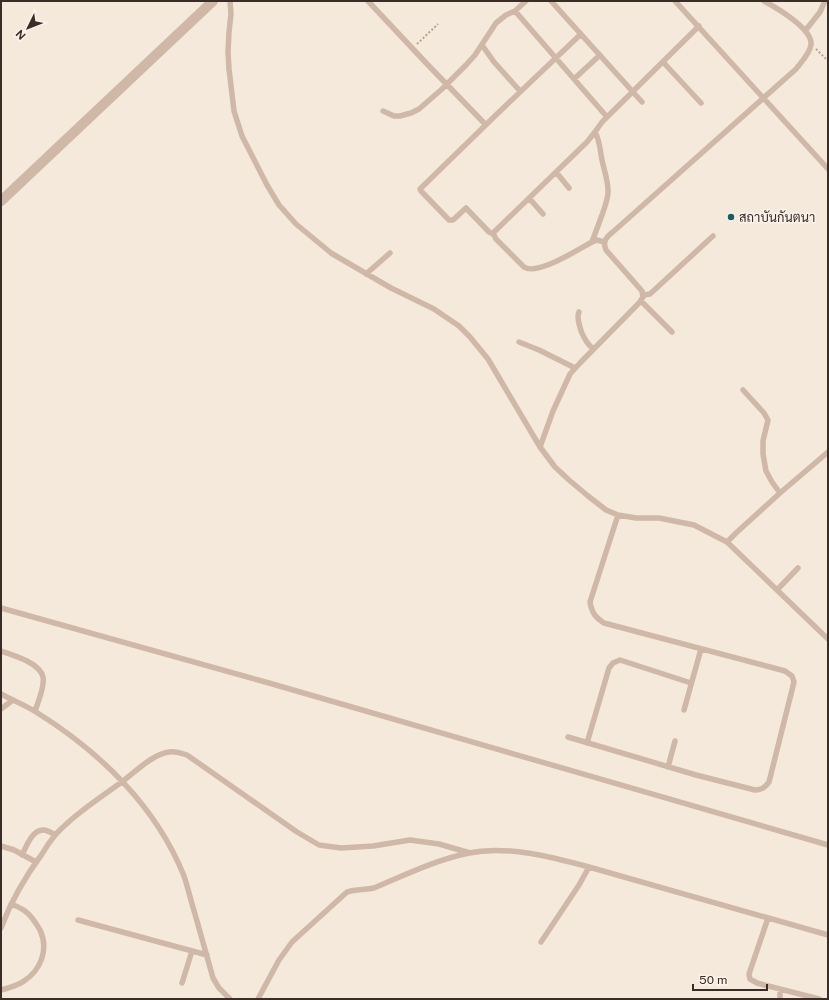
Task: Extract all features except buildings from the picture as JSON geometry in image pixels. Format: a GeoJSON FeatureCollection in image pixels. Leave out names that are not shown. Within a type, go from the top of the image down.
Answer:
{"type":"FeatureCollection","features":[{"type":"Feature","properties":{"kind":"street"},"geometry":{"type":"LineString","coordinates":[[1,201],[213,1]]}},
{"type":"Feature","properties":{"kind":"lane"},"geometry":{"type":"LineString","coordinates":[[230,1],[231,14],[229,32],[229,63],[234,111],[242,136],[267,185],[280,205],[296,224],[331,253],[391,288],[434,309],[459,326],[488,359],[540,447],[555,466],[588,496],[606,510],[618,515],[636,518],[659,518],[694,525],[727,542],[828,639]]}},
{"type":"Feature","properties":{"kind":"lane"},"geometry":{"type":"LineString","coordinates":[[368,1],[412,49],[486,124]]}},
{"type":"Feature","properties":{"kind":"lane"},"geometry":{"type":"LineString","coordinates":[[383,111],[394,116],[400,116],[419,109],[428,103],[466,65],[496,23],[515,11],[526,1]]}},
{"type":"Feature","properties":{"kind":"lane"},"geometry":{"type":"LineString","coordinates":[[551,1],[642,102]]}},
{"type":"Feature","properties":{"kind":"lane"},"geometry":{"type":"LineString","coordinates":[[675,1],[828,169]]}},
{"type":"Feature","properties":{"kind":"lane"},"geometry":{"type":"LineString","coordinates":[[604,242],[614,231],[776,88],[796,69],[808,54],[811,46],[810,38],[805,31],[782,11],[764,1]]}},
{"type":"Feature","properties":{"kind":"lane"},"geometry":{"type":"LineString","coordinates":[[805,31],[820,12],[825,1]]}},
{"type":"Feature","properties":{"kind":"lane"},"geometry":{"type":"LineString","coordinates":[[515,11],[607,117]]}},
{"type":"Feature","properties":{"kind":"lane"},"geometry":{"type":"LineString","coordinates":[[493,234],[493,232],[587,142],[602,122],[699,26]]}},
{"type":"Feature","properties":{"kind":"lane"},"geometry":{"type":"LineString","coordinates":[[581,34],[520,91],[420,189],[449,220],[453,220],[466,208],[526,269],[531,270],[554,263],[597,240],[604,242]]}},
{"type":"Feature","properties":{"kind":"lane"},"geometry":{"type":"LineString","coordinates":[[482,44],[494,62],[520,91]]}},
{"type":"Feature","properties":{"kind":"lane"},"geometry":{"type":"LineString","coordinates":[[574,79],[600,55]]}},
{"type":"Feature","properties":{"kind":"lane"},"geometry":{"type":"LineString","coordinates":[[663,62],[701,103]]}},
{"type":"Feature","properties":{"kind":"lane"},"geometry":{"type":"LineString","coordinates":[[592,242],[606,202],[608,189],[599,139],[595,132]]}},
{"type":"Feature","properties":{"kind":"lane"},"geometry":{"type":"LineString","coordinates":[[556,172],[569,188]]}},
{"type":"Feature","properties":{"kind":"lane"},"geometry":{"type":"LineString","coordinates":[[528,198],[542,214]]}},
{"type":"Feature","properties":{"kind":"lane"},"geometry":{"type":"LineString","coordinates":[[540,447],[553,411],[570,374],[642,298],[650,294],[713,236]]}},
{"type":"Feature","properties":{"kind":"lane"},"geometry":{"type":"LineString","coordinates":[[604,242],[606,250],[642,291],[642,298],[672,332]]}},
{"type":"Feature","properties":{"kind":"lane"},"geometry":{"type":"LineString","coordinates":[[366,274],[390,253]]}},
{"type":"Feature","properties":{"kind":"lane"},"geometry":{"type":"LineString","coordinates":[[579,312],[577,316],[582,334],[593,349]]}},
{"type":"Feature","properties":{"kind":"lane"},"geometry":{"type":"LineString","coordinates":[[518,342],[539,350],[575,368]]}},
{"type":"Feature","properties":{"kind":"lane"},"geometry":{"type":"LineString","coordinates":[[743,390],[764,413],[768,420],[763,441],[763,454],[766,471],[780,493]]}},
{"type":"Feature","properties":{"kind":"lane"},"geometry":{"type":"LineString","coordinates":[[727,542],[780,493],[828,452]]}},
{"type":"Feature","properties":{"kind":"lane"},"geometry":{"type":"LineString","coordinates":[[568,737],[668,767],[755,790],[760,790],[770,782],[794,682],[792,676],[785,671],[604,623],[597,618],[591,611],[590,602],[618,515]]}},
{"type":"Feature","properties":{"kind":"lane"},"geometry":{"type":"LineString","coordinates":[[777,590],[798,568]]}},
{"type":"Feature","properties":{"kind":"lane"},"geometry":{"type":"LineString","coordinates":[[1,608],[269,683],[828,845]]}},
{"type":"Feature","properties":{"kind":"lane"},"geometry":{"type":"LineString","coordinates":[[684,710],[701,649]]}},
{"type":"Feature","properties":{"kind":"lane"},"geometry":{"type":"LineString","coordinates":[[1,651],[24,659],[41,671],[43,686],[35,711]]}},
{"type":"Feature","properties":{"kind":"lane"},"geometry":{"type":"LineString","coordinates":[[587,742],[609,668],[613,663],[620,660],[691,683]]}},
{"type":"Feature","properties":{"kind":"lane"},"geometry":{"type":"LineString","coordinates":[[1,694],[35,711],[73,737],[123,781],[150,815],[164,836],[184,877],[213,978],[219,988],[230,999]]}},
{"type":"Feature","properties":{"kind":"lane"},"geometry":{"type":"LineString","coordinates":[[1,709],[13,700]]}},
{"type":"Feature","properties":{"kind":"lane"},"geometry":{"type":"LineString","coordinates":[[668,767],[675,741]]}},
{"type":"Feature","properties":{"kind":"lane"},"geometry":{"type":"LineString","coordinates":[[1,928],[11,904],[23,882],[55,835],[88,806],[146,763],[158,755],[169,752],[177,752],[187,755],[297,832],[319,845],[341,848],[372,846],[410,840],[439,844],[470,853]]}},
{"type":"Feature","properties":{"kind":"lane"},"geometry":{"type":"LineString","coordinates":[[22,855],[33,835],[37,831],[45,830],[55,835]]}},
{"type":"Feature","properties":{"kind":"lane"},"geometry":{"type":"LineString","coordinates":[[1,846],[14,850],[36,862]]}},
{"type":"Feature","properties":{"kind":"lane"},"geometry":{"type":"LineString","coordinates":[[258,999],[279,960],[292,942],[347,892],[354,889],[374,888],[432,863],[470,853],[493,851],[522,852],[553,858],[590,867],[828,935]]}},
{"type":"Feature","properties":{"kind":"lane"},"geometry":{"type":"LineString","coordinates":[[541,942],[590,867]]}},
{"type":"Feature","properties":{"kind":"lane"},"geometry":{"type":"LineString","coordinates":[[1,990],[25,981],[34,973],[41,963],[44,951],[43,937],[35,921],[25,911],[11,904]]}},
{"type":"Feature","properties":{"kind":"lane"},"geometry":{"type":"LineString","coordinates":[[768,918],[749,974],[750,979],[757,983],[819,999]]}},
{"type":"Feature","properties":{"kind":"lane"},"geometry":{"type":"LineString","coordinates":[[78,920],[207,955]]}},
{"type":"Feature","properties":{"kind":"lane"},"geometry":{"type":"LineString","coordinates":[[182,983],[192,951]]}},
{"type":"Feature","properties":{"kind":"lane"},"geometry":{"type":"LineString","coordinates":[[780,989],[780,999]]}},
{"type":"Feature","properties":{"kind":"path"},"geometry":{"type":"LineString","coordinates":[[412,49],[438,24]]}},
{"type":"Feature","properties":{"kind":"path"},"geometry":{"type":"LineString","coordinates":[[811,46],[818,50],[828,61]]}},
{"type":"Feature","properties":{"kind":"place","name":"สถาบันกันตนา"},"geometry":{"type":"Point","coordinates":[731,217]}}]}
